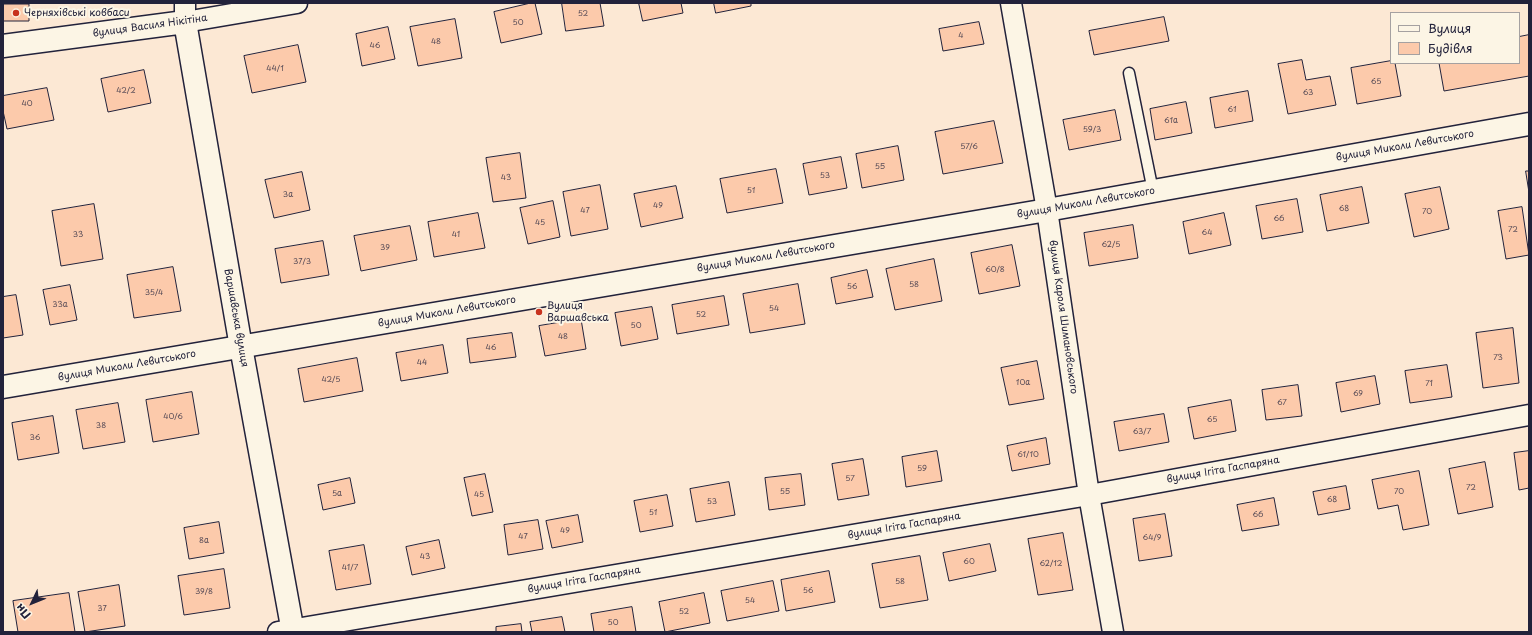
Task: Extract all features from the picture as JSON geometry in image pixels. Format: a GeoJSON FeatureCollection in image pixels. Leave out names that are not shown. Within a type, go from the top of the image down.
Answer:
{"type":"FeatureCollection","features":[{"type":"Feature","properties":{"kind":"main road","name":"вулиця Василя Нікітіна"},"geometry":{"type":"LineString","coordinates":[[3,46],[185,12]]}},
{"type":"Feature","properties":{"kind":"main road","name":"Варшавська вулиця"},"geometry":{"type":"LineString","coordinates":[[185,12],[288,631]]}},
{"type":"Feature","properties":{"kind":"main road","name":"вулиця Миколи Левитського"},"geometry":{"type":"LineString","coordinates":[[3,387],[1047,210],[1529,124]]}},
{"type":"Feature","properties":{"kind":"street","name":"вулиця Василя Нікітіна"},"geometry":{"type":"LineString","coordinates":[[185,12],[297,3]]}},
{"type":"Feature","properties":{"kind":"street","name":"вулиця Кароля Шимановського"},"geometry":{"type":"LineString","coordinates":[[1011,3],[1047,210],[1089,495],[1113,632]]}},
{"type":"Feature","properties":{"kind":"street","name":"вулиця Ігіта Гаспаряна"},"geometry":{"type":"LineString","coordinates":[[288,631],[1089,495],[1529,415]]}},
{"type":"Feature","properties":{"kind":"lane"},"geometry":{"type":"LineString","coordinates":[[1129,73],[1153,191]]}},
{"type":"Feature","properties":{"kind":"building"},"geometry":{"type":"Polygon","coordinates":[[[535,3],[542,34],[501,43],[494,12],[535,3]]]}},
{"type":"Feature","properties":{"kind":"building"},"geometry":{"type":"Polygon","coordinates":[[[562,3],[600,3],[604,26],[566,31],[562,3]]]}},
{"type":"Feature","properties":{"kind":"building"},"geometry":{"type":"Polygon","coordinates":[[[639,3],[681,3],[683,13],[643,21],[639,3]]]}},
{"type":"Feature","properties":{"kind":"building"},"geometry":{"type":"Polygon","coordinates":[[[714,3],[751,3],[751,6],[716,13],[714,3]]]}},
{"type":"Feature","properties":{"kind":"building","name":"Черняхівські ковбаси"},"geometry":{"type":"Polygon","coordinates":[[[3,4],[29,4],[29,21],[3,21],[3,4]]]}},
{"type":"Feature","properties":{"kind":"building"},"geometry":{"type":"Polygon","coordinates":[[[1164,17],[1169,41],[1094,55],[1089,31],[1164,17]]]}},
{"type":"Feature","properties":{"kind":"building"},"geometry":{"type":"Polygon","coordinates":[[[455,19],[462,58],[418,66],[410,27],[455,19]]]}},
{"type":"Feature","properties":{"kind":"building"},"geometry":{"type":"Polygon","coordinates":[[[979,22],[984,44],[943,51],[939,29],[979,22]]]}},
{"type":"Feature","properties":{"kind":"building"},"geometry":{"type":"Polygon","coordinates":[[[388,27],[395,59],[362,66],[356,34],[388,27]]]}},
{"type":"Feature","properties":{"kind":"building"},"geometry":{"type":"Polygon","coordinates":[[[1529,35],[1529,76],[1444,91],[1439,64],[1520,64],[1520,37],[1529,35]]]}},
{"type":"Feature","properties":{"kind":"building"},"geometry":{"type":"Polygon","coordinates":[[[298,45],[306,82],[252,93],[244,56],[298,45]]]}},
{"type":"Feature","properties":{"kind":"building"},"geometry":{"type":"Polygon","coordinates":[[[1302,60],[1306,80],[1330,76],[1336,105],[1288,114],[1278,64],[1302,60]]]}},
{"type":"Feature","properties":{"kind":"building"},"geometry":{"type":"Polygon","coordinates":[[[1390,61],[1390,64],[1395,64],[1401,96],[1357,104],[1351,68],[1390,61]]]}},
{"type":"Feature","properties":{"kind":"building"},"geometry":{"type":"Polygon","coordinates":[[[144,70],[151,103],[108,112],[101,79],[144,70]]]}},
{"type":"Feature","properties":{"kind":"building"},"geometry":{"type":"Polygon","coordinates":[[[47,88],[54,120],[7,129],[3,111],[3,96],[47,88]]]}},
{"type":"Feature","properties":{"kind":"building"},"geometry":{"type":"Polygon","coordinates":[[[1248,91],[1253,121],[1215,128],[1210,98],[1248,91]]]}},
{"type":"Feature","properties":{"kind":"building"},"geometry":{"type":"Polygon","coordinates":[[[1186,102],[1192,133],[1155,140],[1150,109],[1186,102]]]}},
{"type":"Feature","properties":{"kind":"building"},"geometry":{"type":"Polygon","coordinates":[[[1115,110],[1121,140],[1069,150],[1063,120],[1115,110]]]}},
{"type":"Feature","properties":{"kind":"building"},"geometry":{"type":"Polygon","coordinates":[[[994,121],[1003,163],[943,174],[935,132],[994,121]]]}},
{"type":"Feature","properties":{"kind":"building"},"geometry":{"type":"Polygon","coordinates":[[[898,146],[904,180],[862,188],[856,154],[898,146]]]}},
{"type":"Feature","properties":{"kind":"building"},"geometry":{"type":"Polygon","coordinates":[[[520,153],[526,198],[493,202],[486,158],[520,153]]]}},
{"type":"Feature","properties":{"kind":"building"},"geometry":{"type":"Polygon","coordinates":[[[841,157],[847,188],[809,195],[803,164],[841,157]]]}},
{"type":"Feature","properties":{"kind":"building"},"geometry":{"type":"Polygon","coordinates":[[[776,169],[783,203],[727,213],[720,179],[776,169]]]}},
{"type":"Feature","properties":{"kind":"building"},"geometry":{"type":"Polygon","coordinates":[[[1526,171],[1529,171],[1529,192],[1526,171]]]}},
{"type":"Feature","properties":{"kind":"building"},"geometry":{"type":"Polygon","coordinates":[[[302,172],[310,210],[274,218],[265,180],[302,172]]]}},
{"type":"Feature","properties":{"kind":"building"},"geometry":{"type":"Polygon","coordinates":[[[600,185],[608,229],[571,236],[563,192],[600,185]]]}},
{"type":"Feature","properties":{"kind":"building"},"geometry":{"type":"Polygon","coordinates":[[[676,186],[683,218],[641,227],[634,194],[676,186]]]}},
{"type":"Feature","properties":{"kind":"building"},"geometry":{"type":"Polygon","coordinates":[[[1362,187],[1369,223],[1327,231],[1320,195],[1362,187]]]}},
{"type":"Feature","properties":{"kind":"building"},"geometry":{"type":"Polygon","coordinates":[[[1440,187],[1449,229],[1414,237],[1405,194],[1440,187]]]}},
{"type":"Feature","properties":{"kind":"building"},"geometry":{"type":"Polygon","coordinates":[[[1297,199],[1303,232],[1262,239],[1256,206],[1297,199]]]}},
{"type":"Feature","properties":{"kind":"building"},"geometry":{"type":"Polygon","coordinates":[[[553,201],[560,237],[528,244],[520,208],[553,201]]]}},
{"type":"Feature","properties":{"kind":"building"},"geometry":{"type":"Polygon","coordinates":[[[94,204],[103,259],[61,266],[52,211],[94,204]]]}},
{"type":"Feature","properties":{"kind":"building"},"geometry":{"type":"Polygon","coordinates":[[[1522,207],[1529,255],[1506,259],[1498,211],[1522,207]]]}},
{"type":"Feature","properties":{"kind":"building"},"geometry":{"type":"Polygon","coordinates":[[[478,213],[485,248],[434,257],[428,222],[478,213]]]}},
{"type":"Feature","properties":{"kind":"building"},"geometry":{"type":"Polygon","coordinates":[[[1224,213],[1231,245],[1189,254],[1183,222],[1224,213]]]}},
{"type":"Feature","properties":{"kind":"building"},"geometry":{"type":"Polygon","coordinates":[[[1133,225],[1138,258],[1089,266],[1084,233],[1133,225]]]}},
{"type":"Feature","properties":{"kind":"building"},"geometry":{"type":"Polygon","coordinates":[[[410,226],[417,260],[361,271],[354,236],[410,226]]]}},
{"type":"Feature","properties":{"kind":"building"},"geometry":{"type":"Polygon","coordinates":[[[323,241],[329,275],[281,283],[275,249],[323,241]]]}},
{"type":"Feature","properties":{"kind":"building"},"geometry":{"type":"Polygon","coordinates":[[[1012,245],[1020,286],[979,294],[971,253],[1012,245]]]}},
{"type":"Feature","properties":{"kind":"building"},"geometry":{"type":"Polygon","coordinates":[[[934,259],[942,301],[895,310],[886,269],[934,259]]]}},
{"type":"Feature","properties":{"kind":"building"},"geometry":{"type":"Polygon","coordinates":[[[173,267],[181,311],[134,318],[127,275],[173,267]]]}},
{"type":"Feature","properties":{"kind":"building"},"geometry":{"type":"Polygon","coordinates":[[[867,270],[873,297],[836,304],[831,278],[867,270]]]}},
{"type":"Feature","properties":{"kind":"building"},"geometry":{"type":"Polygon","coordinates":[[[798,284],[805,324],[750,333],[743,294],[798,284]]]}},
{"type":"Feature","properties":{"kind":"building"},"geometry":{"type":"Polygon","coordinates":[[[70,285],[77,320],[50,325],[43,290],[70,285]]]}},
{"type":"Feature","properties":{"kind":"building"},"geometry":{"type":"Polygon","coordinates":[[[16,295],[23,335],[3,338],[3,297],[16,295]]]}},
{"type":"Feature","properties":{"kind":"building"},"geometry":{"type":"Polygon","coordinates":[[[724,296],[729,325],[677,334],[672,305],[724,296]]]}},
{"type":"Feature","properties":{"kind":"building"},"geometry":{"type":"Polygon","coordinates":[[[652,307],[658,339],[621,346],[615,313],[652,307]]]}},
{"type":"Feature","properties":{"kind":"building"},"geometry":{"type":"Polygon","coordinates":[[[581,319],[586,349],[545,356],[539,326],[581,319]]]}},
{"type":"Feature","properties":{"kind":"building"},"geometry":{"type":"Polygon","coordinates":[[[1513,328],[1519,383],[1483,388],[1476,333],[1513,328]]]}},
{"type":"Feature","properties":{"kind":"building"},"geometry":{"type":"Polygon","coordinates":[[[512,333],[516,357],[470,363],[467,339],[512,333]]]}},
{"type":"Feature","properties":{"kind":"building"},"geometry":{"type":"Polygon","coordinates":[[[443,345],[448,373],[401,381],[396,353],[443,345]]]}},
{"type":"Feature","properties":{"kind":"building"},"geometry":{"type":"Polygon","coordinates":[[[357,358],[363,391],[304,402],[298,369],[357,358]]]}},
{"type":"Feature","properties":{"kind":"building"},"geometry":{"type":"Polygon","coordinates":[[[1037,361],[1044,399],[1009,405],[1001,368],[1037,361]]]}},
{"type":"Feature","properties":{"kind":"building"},"geometry":{"type":"Polygon","coordinates":[[[1447,365],[1452,397],[1410,403],[1405,371],[1447,365]]]}},
{"type":"Feature","properties":{"kind":"building"},"geometry":{"type":"Polygon","coordinates":[[[1375,376],[1380,404],[1341,412],[1336,383],[1375,376]]]}},
{"type":"Feature","properties":{"kind":"building"},"geometry":{"type":"Polygon","coordinates":[[[1298,385],[1302,416],[1266,420],[1262,390],[1298,385]]]}},
{"type":"Feature","properties":{"kind":"building"},"geometry":{"type":"Polygon","coordinates":[[[192,392],[199,434],[153,442],[146,400],[192,392]]]}},
{"type":"Feature","properties":{"kind":"building"},"geometry":{"type":"Polygon","coordinates":[[[1231,400],[1236,431],[1194,439],[1188,408],[1231,400]]]}},
{"type":"Feature","properties":{"kind":"building"},"geometry":{"type":"Polygon","coordinates":[[[118,403],[125,442],[83,449],[76,410],[118,403]]]}},
{"type":"Feature","properties":{"kind":"building"},"geometry":{"type":"Polygon","coordinates":[[[1164,414],[1169,442],[1119,451],[1114,422],[1164,414]]]}},
{"type":"Feature","properties":{"kind":"building"},"geometry":{"type":"Polygon","coordinates":[[[53,416],[59,453],[18,460],[12,423],[53,416]]]}},
{"type":"Feature","properties":{"kind":"building"},"geometry":{"type":"Polygon","coordinates":[[[1046,438],[1050,464],[1012,471],[1007,446],[1046,438]]]}},
{"type":"Feature","properties":{"kind":"building"},"geometry":{"type":"Polygon","coordinates":[[[937,451],[942,481],[906,487],[902,457],[937,451]]]}},
{"type":"Feature","properties":{"kind":"building"},"geometry":{"type":"Polygon","coordinates":[[[1529,451],[1529,488],[1519,490],[1514,453],[1529,451]]]}},
{"type":"Feature","properties":{"kind":"building"},"geometry":{"type":"Polygon","coordinates":[[[863,459],[869,495],[838,500],[832,464],[863,459]]]}},
{"type":"Feature","properties":{"kind":"building"},"geometry":{"type":"Polygon","coordinates":[[[1485,462],[1493,507],[1458,514],[1449,469],[1485,462]]]}},
{"type":"Feature","properties":{"kind":"building"},"geometry":{"type":"Polygon","coordinates":[[[1419,471],[1429,525],[1403,530],[1398,505],[1378,509],[1372,480],[1419,471]]]}},
{"type":"Feature","properties":{"kind":"building"},"geometry":{"type":"Polygon","coordinates":[[[485,474],[493,512],[472,516],[464,478],[485,474]]]}},
{"type":"Feature","properties":{"kind":"building"},"geometry":{"type":"Polygon","coordinates":[[[801,474],[805,505],[769,510],[765,478],[801,474]]]}},
{"type":"Feature","properties":{"kind":"building"},"geometry":{"type":"Polygon","coordinates":[[[350,478],[355,503],[323,510],[318,485],[350,478]]]}},
{"type":"Feature","properties":{"kind":"building"},"geometry":{"type":"Polygon","coordinates":[[[729,482],[735,515],[696,522],[690,489],[729,482]]]}},
{"type":"Feature","properties":{"kind":"building"},"geometry":{"type":"Polygon","coordinates":[[[1346,486],[1350,509],[1318,515],[1313,492],[1346,486]]]}},
{"type":"Feature","properties":{"kind":"building"},"geometry":{"type":"Polygon","coordinates":[[[667,495],[673,526],[640,532],[634,501],[667,495]]]}},
{"type":"Feature","properties":{"kind":"building"},"geometry":{"type":"Polygon","coordinates":[[[1274,498],[1279,525],[1242,531],[1237,505],[1274,498]]]}},
{"type":"Feature","properties":{"kind":"building"},"geometry":{"type":"Polygon","coordinates":[[[1165,514],[1172,556],[1139,561],[1133,519],[1165,514]]]}},
{"type":"Feature","properties":{"kind":"building"},"geometry":{"type":"Polygon","coordinates":[[[578,515],[583,542],[552,548],[546,521],[578,515]]]}},
{"type":"Feature","properties":{"kind":"building"},"geometry":{"type":"Polygon","coordinates":[[[538,520],[543,549],[508,555],[504,525],[538,520]]]}},
{"type":"Feature","properties":{"kind":"building"},"geometry":{"type":"Polygon","coordinates":[[[219,522],[224,553],[189,559],[184,528],[219,522]]]}},
{"type":"Feature","properties":{"kind":"building"},"geometry":{"type":"Polygon","coordinates":[[[1063,533],[1073,590],[1038,595],[1028,539],[1063,533]]]}},
{"type":"Feature","properties":{"kind":"building"},"geometry":{"type":"Polygon","coordinates":[[[439,540],[445,568],[412,575],[406,547],[439,540]]]}},
{"type":"Feature","properties":{"kind":"building"},"geometry":{"type":"Polygon","coordinates":[[[990,544],[996,571],[949,581],[943,553],[990,544]]]}},
{"type":"Feature","properties":{"kind":"building"},"geometry":{"type":"Polygon","coordinates":[[[364,545],[371,584],[336,590],[329,551],[364,545]]]}},
{"type":"Feature","properties":{"kind":"building"},"geometry":{"type":"Polygon","coordinates":[[[920,556],[928,600],[880,608],[872,564],[920,556]]]}},
{"type":"Feature","properties":{"kind":"building"},"geometry":{"type":"Polygon","coordinates":[[[224,569],[230,608],[184,615],[178,576],[224,569]]]}},
{"type":"Feature","properties":{"kind":"building"},"geometry":{"type":"Polygon","coordinates":[[[829,571],[835,602],[786,611],[781,580],[829,571]]]}},
{"type":"Feature","properties":{"kind":"building"},"geometry":{"type":"Polygon","coordinates":[[[773,581],[779,611],[727,621],[721,591],[773,581]]]}},
{"type":"Feature","properties":{"kind":"building"},"geometry":{"type":"Polygon","coordinates":[[[119,585],[125,626],[85,632],[78,592],[119,585]]]}},
{"type":"Feature","properties":{"kind":"building"},"geometry":{"type":"Polygon","coordinates":[[[69,593],[75,632],[18,632],[13,601],[69,593]]]}},
{"type":"Feature","properties":{"kind":"building"},"geometry":{"type":"Polygon","coordinates":[[[704,593],[710,623],[665,632],[659,602],[704,593]]]}},
{"type":"Feature","properties":{"kind":"building"},"geometry":{"type":"Polygon","coordinates":[[[632,607],[636,632],[594,632],[591,614],[632,607]]]}},
{"type":"Feature","properties":{"kind":"building"},"geometry":{"type":"Polygon","coordinates":[[[562,617],[565,632],[532,632],[530,622],[562,617]]]}},
{"type":"Feature","properties":{"kind":"building"},"geometry":{"type":"Polygon","coordinates":[[[521,624],[522,632],[496,632],[496,627],[521,624]]]}},
{"type":"Feature","properties":{"kind":"place","name":"Черняхівські ковбаси"},"geometry":{"type":"Point","coordinates":[16,13]}},
{"type":"Feature","properties":{"kind":"place","name":"Вулиця Варшавська"},"geometry":{"type":"Point","coordinates":[539,312]}}]}
